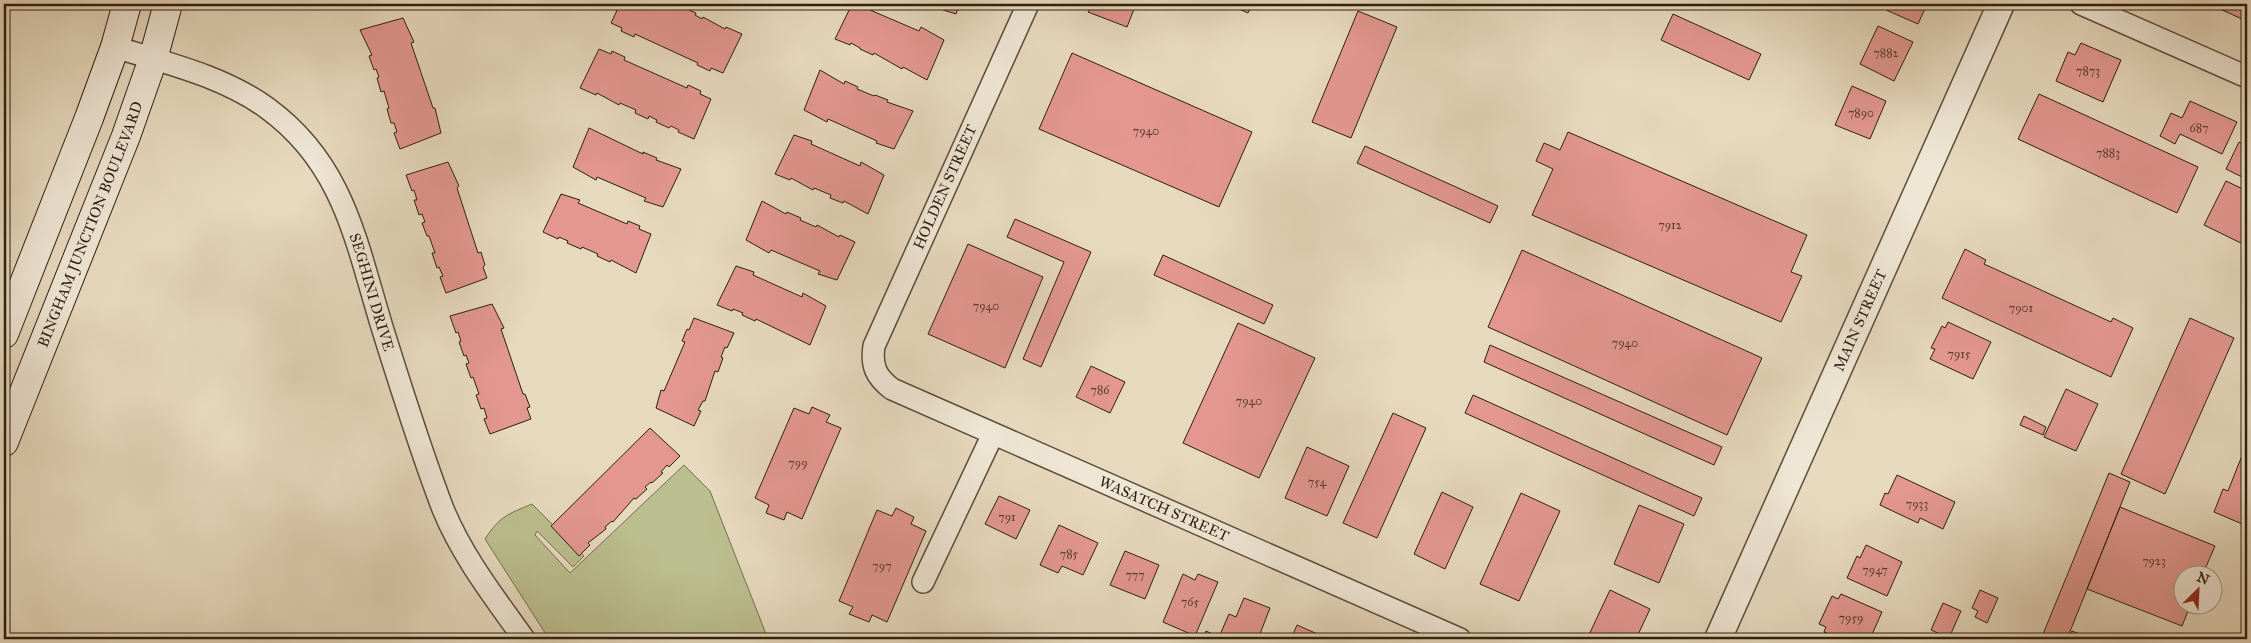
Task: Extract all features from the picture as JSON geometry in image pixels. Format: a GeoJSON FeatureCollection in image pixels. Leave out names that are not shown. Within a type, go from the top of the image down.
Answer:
{"type":"FeatureCollection","features":[{"type":"Feature","properties":{"kind":"main road"},"geometry":{"type":"LineString","coordinates":[[4,334],[75,155],[115,46],[127,4]]}},
{"type":"Feature","properties":{"kind":"main road","name":"BINGHAM JUNCTION BOULEVARD"},"geometry":{"type":"LineString","coordinates":[[4,442],[126,136],[153,59],[168,4]]}},
{"type":"Feature","properties":{"kind":"street","name":"HOLDEN STREET"},"geometry":{"type":"LineString","coordinates":[[875,372],[872,360],[874,346],[1028,4]]}},
{"type":"Feature","properties":{"kind":"street","name":"MAIN STREET"},"geometry":{"type":"LineString","coordinates":[[1717,639],[2001,4]]}},
{"type":"Feature","properties":{"kind":"street"},"geometry":{"type":"LineString","coordinates":[[2081,4],[2247,77]]}},
{"type":"Feature","properties":{"kind":"street","name":"SEGHINI DRIVE"},"geometry":{"type":"LineString","coordinates":[[115,46],[214,80],[242,92],[267,108],[290,127],[311,150],[328,173],[354,229],[382,326],[428,469],[444,512],[481,577],[524,639]]}},
{"type":"Feature","properties":{"kind":"street","name":"WASATCH STREET"},"geometry":{"type":"LineString","coordinates":[[875,372],[892,389],[1460,639]]}},
{"type":"Feature","properties":{"kind":"street"},"geometry":{"type":"LineString","coordinates":[[923,582],[993,434]]}},
{"type":"Feature","properties":{"kind":"green space"},"geometry":{"type":"Polygon","coordinates":[[[684,465],[710,491],[768,639],[549,639],[485,539],[490,531],[500,520],[532,504],[584,556],[573,567],[537,531],[535,535],[570,573],[684,465]]]}},
{"type":"Feature","properties":{"kind":"building"},"geometry":{"type":"Polygon","coordinates":[[[620,4],[668,4],[681,9],[682,7],[696,13],[695,15],[702,19],[703,17],[725,29],[726,27],[742,34],[723,73],[711,68],[710,71],[697,65],[698,63],[635,34],[634,37],[621,31],[622,28],[611,23],[620,4]]]}},
{"type":"Feature","properties":{"kind":"building"},"geometry":{"type":"Polygon","coordinates":[[[852,4],[865,6],[866,4],[872,7],[870,10],[919,31],[921,27],[944,40],[927,80],[903,67],[902,69],[874,53],[873,55],[851,43],[850,45],[835,39],[852,4]]]}},
{"type":"Feature","properties":{"kind":"building"},"geometry":{"type":"Polygon","coordinates":[[[934,4],[960,4],[956,14],[937,8],[938,6],[934,4]]]}},
{"type":"Feature","properties":{"kind":"building"},"geometry":{"type":"Polygon","coordinates":[[[1092,4],[1136,4],[1127,27],[1088,12],[1092,4]]]}},
{"type":"Feature","properties":{"kind":"building"},"geometry":{"type":"Polygon","coordinates":[[[1228,4],[1252,4],[1248,13],[1228,4]]]}},
{"type":"Feature","properties":{"kind":"building"},"geometry":{"type":"Polygon","coordinates":[[[1888,4],[1927,4],[1918,24],[1886,10],[1888,4]]]}},
{"type":"Feature","properties":{"kind":"building"},"geometry":{"type":"Polygon","coordinates":[[[2209,4],[2247,4],[2247,6],[2242,19],[2209,4]]]}},
{"type":"Feature","properties":{"kind":"building"},"geometry":{"type":"Polygon","coordinates":[[[1358,11],[1397,27],[1351,138],[1312,122],[1358,11]]]}},
{"type":"Feature","properties":{"kind":"building"},"geometry":{"type":"Polygon","coordinates":[[[1673,14],[1761,54],[1749,80],[1661,40],[1673,14]]]}},
{"type":"Feature","properties":{"kind":"building"},"geometry":{"type":"Polygon","coordinates":[[[403,18],[414,42],[411,43],[433,108],[435,108],[441,133],[400,149],[394,133],[397,132],[394,123],[391,123],[387,109],[389,108],[384,91],[381,92],[377,78],[379,77],[376,69],[374,70],[369,56],[372,55],[360,30],[403,18]]]}},
{"type":"Feature","properties":{"kind":"building"},"geometry":{"type":"Polygon","coordinates":[[[1878,26],[1913,42],[1894,81],[1860,64],[1878,26]]]}},
{"type":"Feature","properties":{"kind":"building"},"geometry":{"type":"Polygon","coordinates":[[[2081,43],[2121,60],[2103,102],[2056,81],[2068,52],[2075,55],[2081,43]]]}},
{"type":"Feature","properties":{"kind":"building"},"geometry":{"type":"Polygon","coordinates":[[[599,49],[611,54],[612,51],[625,57],[624,60],[687,88],[688,85],[701,91],[700,94],[711,99],[694,139],[678,132],[679,130],[671,126],[669,128],[656,122],[657,120],[649,116],[648,119],[635,113],[636,110],[620,103],[619,105],[597,93],[596,95],[580,88],[599,49]]]}},
{"type":"Feature","properties":{"kind":"building"},"geometry":{"type":"Polygon","coordinates":[[[1072,53],[1252,132],[1219,207],[1039,129],[1072,53]]]}},
{"type":"Feature","properties":{"kind":"building"},"geometry":{"type":"Polygon","coordinates":[[[820,70],[844,84],[845,81],[858,87],[857,89],[913,111],[894,149],[876,143],[877,141],[828,119],[827,122],[804,110],[820,70]]]}},
{"type":"Feature","properties":{"kind":"building"},"geometry":{"type":"Polygon","coordinates":[[[1852,86],[1886,101],[1870,139],[1835,125],[1852,86]]]}},
{"type":"Feature","properties":{"kind":"building"},"geometry":{"type":"Polygon","coordinates":[[[2039,94],[2198,167],[2177,213],[2018,139],[2039,94]]]}},
{"type":"Feature","properties":{"kind":"building"},"geometry":{"type":"Polygon","coordinates":[[[2190,101],[2237,122],[2222,154],[2180,134],[2175,144],[2160,136],[2171,113],[2182,118],[2190,101]]]}},
{"type":"Feature","properties":{"kind":"building"},"geometry":{"type":"Polygon","coordinates":[[[589,128],[643,154],[643,152],[657,158],[656,160],[681,169],[663,207],[644,201],[646,198],[597,177],[596,180],[573,167],[589,128]]]}},
{"type":"Feature","properties":{"kind":"building"},"geometry":{"type":"Polygon","coordinates":[[[1568,132],[1807,235],[1791,272],[1802,276],[1781,322],[1532,215],[1553,169],[1536,161],[1544,143],[1560,150],[1568,132]]]}},
{"type":"Feature","properties":{"kind":"building"},"geometry":{"type":"Polygon","coordinates":[[[794,135],[812,141],[811,144],[860,166],[861,162],[884,175],[868,214],[844,201],[843,203],[830,198],[831,195],[814,188],[813,190],[791,178],[790,180],[775,174],[794,135]]]}},
{"type":"Feature","properties":{"kind":"building"},"geometry":{"type":"Polygon","coordinates":[[[2239,142],[2247,146],[2247,171],[2244,178],[2226,169],[2239,142]]]}},
{"type":"Feature","properties":{"kind":"building"},"geometry":{"type":"Polygon","coordinates":[[[1365,146],[1498,206],[1490,223],[1357,163],[1365,146]]]}},
{"type":"Feature","properties":{"kind":"building"},"geometry":{"type":"Polygon","coordinates":[[[448,162],[459,186],[457,188],[478,253],[481,252],[487,278],[446,293],[440,277],[443,276],[439,267],[437,268],[432,253],[435,253],[422,223],[425,222],[422,214],[419,215],[414,200],[417,200],[414,190],[412,191],[406,175],[448,162]]]}},
{"type":"Feature","properties":{"kind":"building"},"geometry":{"type":"Polygon","coordinates":[[[2226,181],[2247,191],[2247,246],[2204,225],[2226,181]]]}},
{"type":"Feature","properties":{"kind":"building"},"geometry":{"type":"Polygon","coordinates":[[[561,194],[580,200],[578,203],[627,224],[628,221],[640,226],[639,229],[651,234],[636,273],[611,260],[610,262],[597,256],[598,254],[582,247],[581,249],[567,243],[568,241],[559,237],[558,239],[543,232],[561,194]]]}},
{"type":"Feature","properties":{"kind":"building"},"geometry":{"type":"Polygon","coordinates":[[[762,201],[786,214],[787,212],[801,218],[800,220],[816,227],[817,225],[839,237],[840,235],[855,242],[837,280],[818,274],[820,271],[771,250],[769,253],[746,240],[762,201]]]}},
{"type":"Feature","properties":{"kind":"building"},"geometry":{"type":"Polygon","coordinates":[[[1015,219],[1091,252],[1041,367],[1023,359],[1064,262],[1007,237],[1015,219]]]}},
{"type":"Feature","properties":{"kind":"building"},"geometry":{"type":"Polygon","coordinates":[[[968,244],[1043,277],[1005,368],[928,334],[968,244]]]}},
{"type":"Feature","properties":{"kind":"building"},"geometry":{"type":"Polygon","coordinates":[[[1965,249],[1986,260],[1984,264],[2111,322],[2113,318],[2133,328],[2111,377],[1942,298],[1965,249]]]}},
{"type":"Feature","properties":{"kind":"building"},"geometry":{"type":"Polygon","coordinates":[[[1522,250],[1762,358],[1727,435],[1488,327],[1522,250]]]}},
{"type":"Feature","properties":{"kind":"building"},"geometry":{"type":"Polygon","coordinates":[[[1163,255],[1273,305],[1264,324],[1154,275],[1163,255]]]}},
{"type":"Feature","properties":{"kind":"building"},"geometry":{"type":"Polygon","coordinates":[[[736,266],[754,272],[753,275],[802,297],[803,293],[826,306],[810,345],[756,319],[755,321],[742,315],[743,313],[717,305],[736,266]]]}},
{"type":"Feature","properties":{"kind":"building"},"geometry":{"type":"Polygon","coordinates":[[[492,304],[504,328],[501,329],[523,394],[525,394],[530,407],[527,408],[531,419],[490,434],[484,419],[487,418],[484,408],[481,409],[476,395],[479,394],[466,364],[469,363],[466,355],[464,356],[458,332],[456,333],[450,316],[492,304]]]}},
{"type":"Feature","properties":{"kind":"building"},"geometry":{"type":"Polygon","coordinates":[[[694,318],[734,333],[727,348],[725,347],[718,372],[715,371],[705,401],[703,401],[698,410],[701,411],[694,426],[656,408],[661,390],[664,391],[685,342],[682,341],[694,318]]]}},
{"type":"Feature","properties":{"kind":"building"},"geometry":{"type":"Polygon","coordinates":[[[2190,318],[2234,338],[2165,494],[2121,474],[2190,318]]]}},
{"type":"Feature","properties":{"kind":"building"},"geometry":{"type":"Polygon","coordinates":[[[1948,322],[1991,342],[1973,379],[1930,359],[1935,349],[1931,348],[1942,326],[1945,328],[1948,322]]]}},
{"type":"Feature","properties":{"kind":"building"},"geometry":{"type":"Polygon","coordinates":[[[1238,323],[1315,358],[1259,478],[1183,443],[1238,323]]]}},
{"type":"Feature","properties":{"kind":"building"},"geometry":{"type":"Polygon","coordinates":[[[1490,345],[1722,447],[1714,465],[1484,362],[1490,345]]]}},
{"type":"Feature","properties":{"kind":"building"},"geometry":{"type":"Polygon","coordinates":[[[1091,366],[1125,382],[1110,413],[1076,397],[1091,366]]]}},
{"type":"Feature","properties":{"kind":"building"},"geometry":{"type":"Polygon","coordinates":[[[2066,389],[2098,404],[2076,451],[2044,437],[2066,389]]]}},
{"type":"Feature","properties":{"kind":"building"},"geometry":{"type":"Polygon","coordinates":[[[1473,395],[1702,498],[1694,516],[1465,413],[1473,395]]]}},
{"type":"Feature","properties":{"kind":"building"},"geometry":{"type":"Polygon","coordinates":[[[812,407],[830,415],[826,422],[841,428],[802,519],[787,512],[784,520],[766,513],[769,505],[755,498],[794,408],[809,414],[812,407]]]}},
{"type":"Feature","properties":{"kind":"building"},"geometry":{"type":"Polygon","coordinates":[[[1393,413],[1426,428],[1377,538],[1343,523],[1393,413]]]}},
{"type":"Feature","properties":{"kind":"building"},"geometry":{"type":"Polygon","coordinates":[[[2024,416],[2046,427],[2043,435],[2020,425],[2024,416]]]}},
{"type":"Feature","properties":{"kind":"building"},"geometry":{"type":"Polygon","coordinates":[[[650,428],[680,456],[669,467],[667,465],[661,472],[663,473],[645,487],[647,489],[636,499],[634,498],[613,522],[605,527],[606,529],[588,543],[590,545],[579,556],[551,526],[650,428]]]}},
{"type":"Feature","properties":{"kind":"building"},"geometry":{"type":"Polygon","coordinates":[[[2247,443],[2247,526],[2214,512],[2223,489],[2228,491],[2247,443]]]}},
{"type":"Feature","properties":{"kind":"building"},"geometry":{"type":"Polygon","coordinates":[[[1307,447],[1349,466],[1327,516],[1285,498],[1307,447]]]}},
{"type":"Feature","properties":{"kind":"building"},"geometry":{"type":"Polygon","coordinates":[[[2109,473],[2130,482],[2067,639],[2041,639],[2109,473]]]}},
{"type":"Feature","properties":{"kind":"building"},"geometry":{"type":"Polygon","coordinates":[[[1897,475],[1955,502],[1943,529],[1920,518],[1918,523],[1880,505],[1885,493],[1888,494],[1897,475]]]}},
{"type":"Feature","properties":{"kind":"building"},"geometry":{"type":"Polygon","coordinates":[[[1442,492],[1473,507],[1445,569],[1414,554],[1442,492]]]}},
{"type":"Feature","properties":{"kind":"building"},"geometry":{"type":"Polygon","coordinates":[[[1521,493],[1560,511],[1519,601],[1480,584],[1521,493]]]}},
{"type":"Feature","properties":{"kind":"building"},"geometry":{"type":"Polygon","coordinates":[[[999,496],[1030,510],[1016,539],[985,524],[999,496]]]}},
{"type":"Feature","properties":{"kind":"building"},"geometry":{"type":"Polygon","coordinates":[[[1639,505],[1684,524],[1659,583],[1614,564],[1639,505]]]}},
{"type":"Feature","properties":{"kind":"building"},"geometry":{"type":"Polygon","coordinates":[[[2120,507],[2215,546],[2206,566],[2174,566],[2174,616],[2186,616],[2182,626],[2087,589],[2120,507]]]}},
{"type":"Feature","properties":{"kind":"building"},"geometry":{"type":"Polygon","coordinates":[[[896,508],[914,517],[911,524],[926,531],[887,622],[872,615],[869,622],[849,614],[853,607],[839,601],[877,510],[892,516],[896,508]]]}},
{"type":"Feature","properties":{"kind":"building"},"geometry":{"type":"Polygon","coordinates":[[[1059,525],[1098,543],[1083,575],[1062,566],[1058,573],[1040,565],[1059,525]]]}},
{"type":"Feature","properties":{"kind":"building"},"geometry":{"type":"Polygon","coordinates":[[[1866,545],[1902,562],[1887,596],[1847,578],[1857,556],[1860,558],[1866,545]]]}},
{"type":"Feature","properties":{"kind":"building"},"geometry":{"type":"Polygon","coordinates":[[[1125,551],[1159,565],[1145,599],[1110,585],[1125,551]]]}},
{"type":"Feature","properties":{"kind":"building"},"geometry":{"type":"Polygon","coordinates":[[[1183,574],[1195,580],[1198,574],[1218,582],[1195,636],[1163,622],[1183,574]]]}},
{"type":"Feature","properties":{"kind":"building"},"geometry":{"type":"Polygon","coordinates":[[[1610,590],[1650,609],[1636,639],[1587,639],[1610,590]]]}},
{"type":"Feature","properties":{"kind":"building"},"geometry":{"type":"Polygon","coordinates":[[[1980,590],[1998,598],[1987,623],[1975,617],[1978,611],[1972,608],[1980,590]]]}},
{"type":"Feature","properties":{"kind":"building"},"geometry":{"type":"Polygon","coordinates":[[[1841,594],[1882,612],[1870,639],[1840,639],[1824,632],[1826,627],[1819,624],[1832,596],[1838,599],[1841,594]]]}},
{"type":"Feature","properties":{"kind":"building"},"geometry":{"type":"Polygon","coordinates":[[[1244,598],[1270,608],[1258,639],[1203,639],[1206,631],[1219,637],[1229,614],[1236,617],[1244,598]]]}},
{"type":"Feature","properties":{"kind":"building"},"geometry":{"type":"Polygon","coordinates":[[[1943,603],[1961,611],[1949,638],[1931,630],[1943,603]]]}},
{"type":"Feature","properties":{"kind":"building"},"geometry":{"type":"Polygon","coordinates":[[[1297,625],[1329,639],[1291,639],[1297,625]]]}},
{"type":"Feature","properties":{"kind":"building"},"geometry":{"type":"Polygon","coordinates":[[[2072,631],[2092,639],[2069,639],[2072,631]]]}}]}
